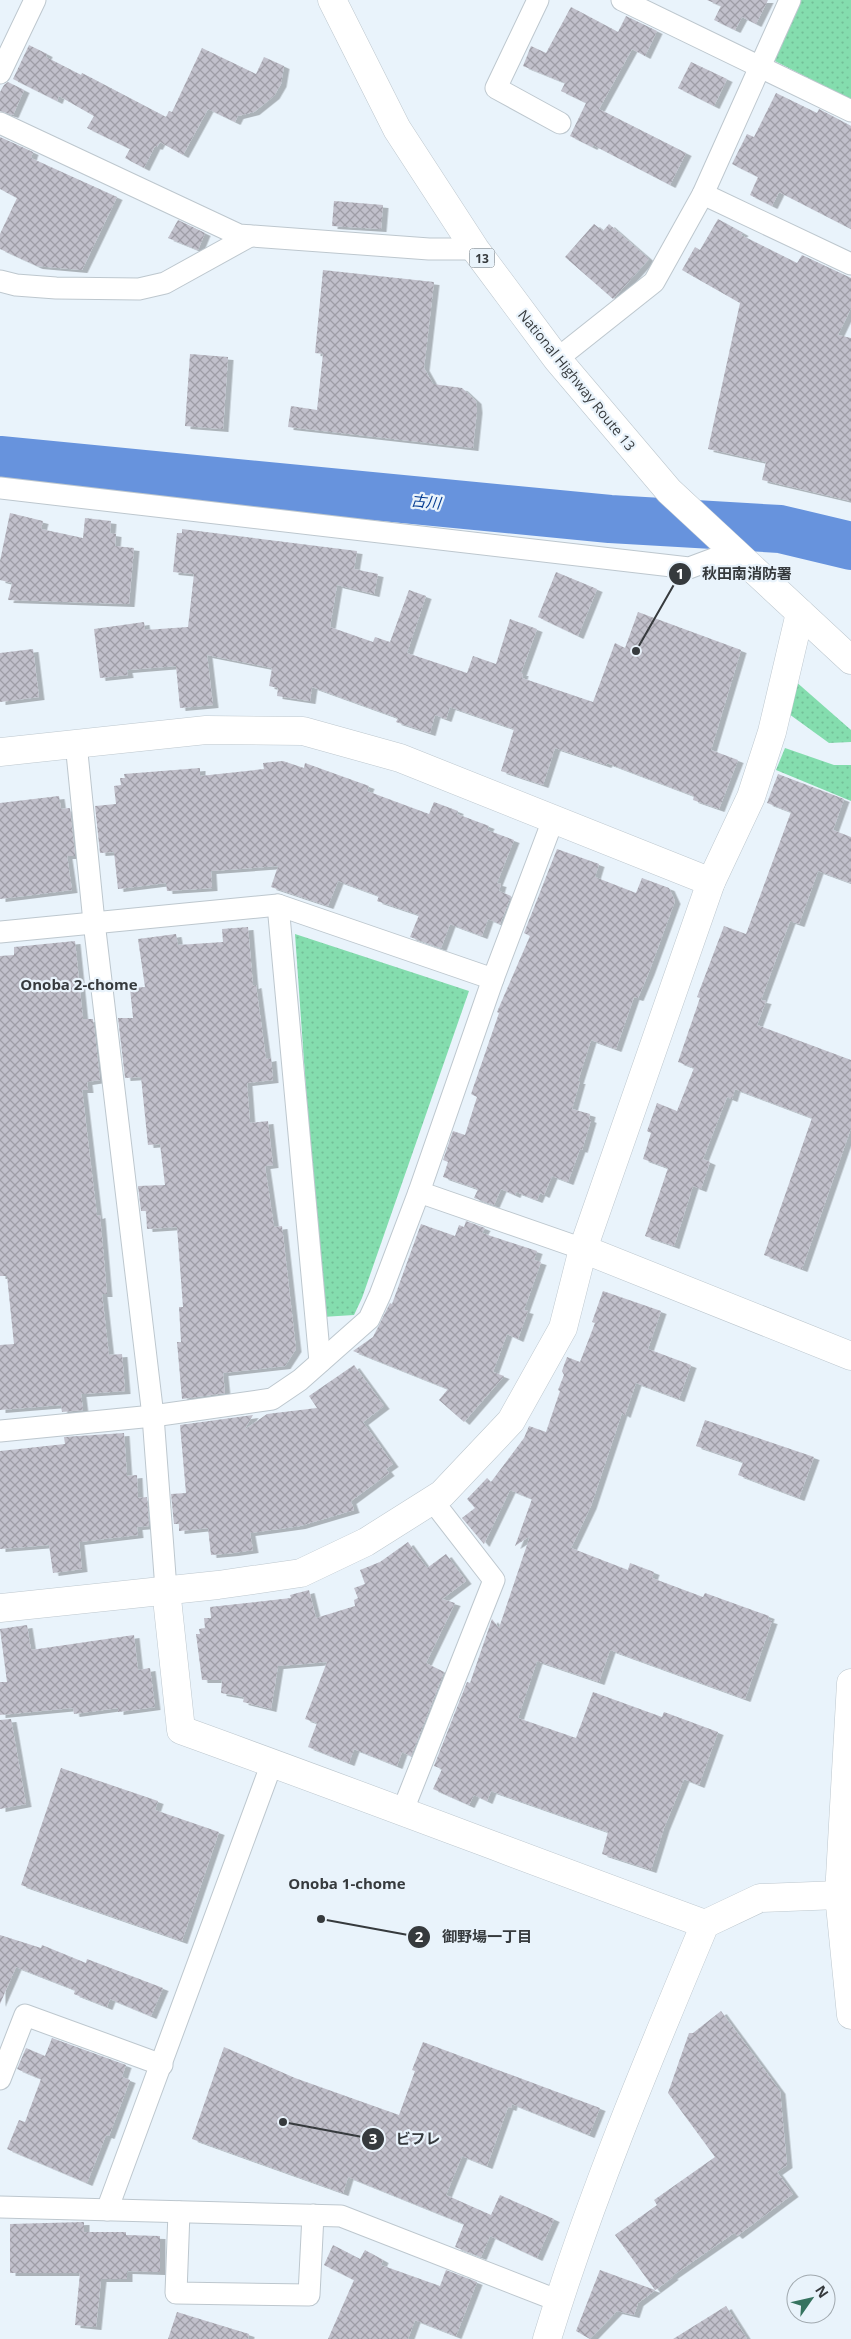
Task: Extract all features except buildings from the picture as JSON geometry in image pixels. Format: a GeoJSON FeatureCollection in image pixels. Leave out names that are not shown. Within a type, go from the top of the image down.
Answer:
{"type":"FeatureCollection","features":[{"type":"Feature","properties":{"kind":"main road","name":"National Highway Route 13"},"geometry":{"type":"LineString","coordinates":[[332,0],[397,129],[475,249],[557,360],[669,491],[730,550],[851,660]]}},
{"type":"Feature","properties":{"kind":"main road"},"geometry":{"type":"LineString","coordinates":[[0,1608],[218,1585],[301,1574],[366,1542],[442,1494],[511,1421],[562,1328],[583,1249],[711,882],[751,797],[772,732],[800,614]]}},
{"type":"Feature","properties":{"kind":"main road"},"geometry":{"type":"LineString","coordinates":[[0,752],[206,730],[303,731],[400,758],[711,882]]}},
{"type":"Feature","properties":{"kind":"main road"},"geometry":{"type":"LineString","coordinates":[[583,1249],[851,1356]]}},
{"type":"Feature","properties":{"kind":"main road"},"geometry":{"type":"LineString","coordinates":[[166,1589],[181,1730],[403,1810],[533,1861],[704,1924]]}},
{"type":"Feature","properties":{"kind":"main road"},"geometry":{"type":"LineString","coordinates":[[851,1683],[839,1895],[851,2015]]}},
{"type":"Feature","properties":{"kind":"main road"},"geometry":{"type":"LineString","coordinates":[[547,2339],[558,2301],[636,2089],[704,1924],[760,1898],[839,1895]]}},
{"type":"Feature","properties":{"kind":"street"},"geometry":{"type":"LineString","coordinates":[[0,73],[35,0]]}},
{"type":"Feature","properties":{"kind":"street"},"geometry":{"type":"LineString","coordinates":[[538,0],[496,88],[560,123]]}},
{"type":"Feature","properties":{"kind":"street"},"geometry":{"type":"LineString","coordinates":[[622,0],[851,111]]}},
{"type":"Feature","properties":{"kind":"street"},"geometry":{"type":"LineString","coordinates":[[557,360],[654,282],[703,194],[790,0]]}},
{"type":"Feature","properties":{"kind":"street"},"geometry":{"type":"LineString","coordinates":[[0,123],[239,235],[429,249],[475,249]]}},
{"type":"Feature","properties":{"kind":"street"},"geometry":{"type":"LineString","coordinates":[[703,194],[851,264]]}},
{"type":"Feature","properties":{"kind":"street"},"geometry":{"type":"LineString","coordinates":[[0,281],[16,285],[56,288],[139,289],[165,283],[250,236]]}},
{"type":"Feature","properties":{"kind":"street"},"geometry":{"type":"LineString","coordinates":[[0,488],[689,568],[730,550]]}},
{"type":"Feature","properties":{"kind":"street"},"geometry":{"type":"LineString","coordinates":[[76,743],[94,922],[153,1416],[166,1589]]}},
{"type":"Feature","properties":{"kind":"street"},"geometry":{"type":"LineString","coordinates":[[0,1431],[153,1416],[272,1399],[300,1380],[369,1319],[380,1296],[419,1192],[493,979],[553,820]]}},
{"type":"Feature","properties":{"kind":"street"},"geometry":{"type":"LineString","coordinates":[[0,932],[278,905],[493,979]]}},
{"type":"Feature","properties":{"kind":"street"},"geometry":{"type":"LineString","coordinates":[[278,905],[320,1362]]}},
{"type":"Feature","properties":{"kind":"street"},"geometry":{"type":"LineString","coordinates":[[419,1192],[583,1249]]}},
{"type":"Feature","properties":{"kind":"street"},"geometry":{"type":"LineString","coordinates":[[403,1810],[494,1580],[432,1500]]}},
{"type":"Feature","properties":{"kind":"street"},"geometry":{"type":"LineString","coordinates":[[107,2210],[272,1763]]}},
{"type":"Feature","properties":{"kind":"street"},"geometry":{"type":"LineString","coordinates":[[0,2079],[25,2015],[162,2065]]}},
{"type":"Feature","properties":{"kind":"street"},"geometry":{"type":"LineString","coordinates":[[0,2207],[341,2216],[558,2301]]}},
{"type":"Feature","properties":{"kind":"street"},"geometry":{"type":"LineString","coordinates":[[179,2212],[176,2293],[309,2295],[313,2215]]}},
{"type":"Feature","properties":{"kind":"green space"},"geometry":{"type":"Polygon","coordinates":[[[800,0],[851,0],[851,100],[771,59],[800,0]]]}},
{"type":"Feature","properties":{"kind":"green space"},"geometry":{"type":"Polygon","coordinates":[[[794,680],[851,730],[851,742],[829,743],[789,714],[794,680]]]}},
{"type":"Feature","properties":{"kind":"green space"},"geometry":{"type":"Polygon","coordinates":[[[785,748],[834,765],[851,765],[851,801],[776,770],[785,748]]]}},
{"type":"Feature","properties":{"kind":"green space"},"geometry":{"type":"Polygon","coordinates":[[[295,934],[469,991],[362,1298],[354,1315],[322,1317],[295,934]]]}},
{"type":"Feature","properties":{"kind":"waterway","name":"古川"},"geometry":{"type":"LineString","coordinates":[[0,460],[610,519],[780,529],[851,546]]}},
{"type":"Feature","properties":{"kind":"place","name":"秋田南消防署"},"geometry":{"type":"Point","coordinates":[636,651]}},
{"type":"Feature","properties":{"kind":"place","name":"御野場一丁目"},"geometry":{"type":"Point","coordinates":[321,1919]}},
{"type":"Feature","properties":{"kind":"place","name":"ビフレ"},"geometry":{"type":"Point","coordinates":[283,2122]}},
{"type":"Feature","properties":{"kind":"district","name":"Onoba 2-chome"},"geometry":{"type":"Point","coordinates":[79,984]}},
{"type":"Feature","properties":{"kind":"district","name":"Onoba 1-chome"},"geometry":{"type":"Point","coordinates":[347,1883]}}]}
